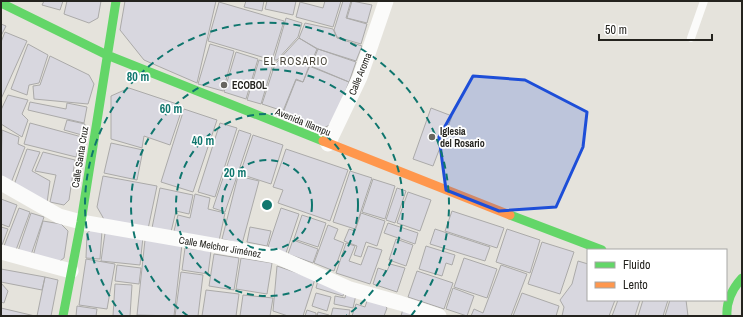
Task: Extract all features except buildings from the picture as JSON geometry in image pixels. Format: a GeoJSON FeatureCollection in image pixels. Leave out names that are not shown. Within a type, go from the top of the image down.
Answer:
{"type":"FeatureCollection","features":[{"type":"Feature","properties":{"kind":"main road","name":"Calle Santa Cruz"},"geometry":{"type":"LineString","coordinates":[[63,316],[81,222],[116,1]]}},
{"type":"Feature","properties":{"kind":"main road","name":"Avenida Illampu"},"geometry":{"type":"LineString","coordinates":[[1,3],[107,55],[328,144],[599,249]]}},
{"type":"Feature","properties":{"kind":"main road"},"geometry":{"type":"LineString","coordinates":[[727,316],[727,298],[734,286],[742,278]]}},
{"type":"Feature","properties":{"kind":"street","name":"Calle Aroma"},"geometry":{"type":"LineString","coordinates":[[328,144],[360,77],[386,1]]}},
{"type":"Feature","properties":{"kind":"street","name":"Calle Melchor Jiménez"},"geometry":{"type":"LineString","coordinates":[[1,183],[60,216],[81,222],[276,256],[350,289],[439,316]]}},
{"type":"Feature","properties":{"kind":"street"},"geometry":{"type":"LineString","coordinates":[[1,252],[71,271]]}},
{"type":"Feature","properties":{"kind":"lane"},"geometry":{"type":"LineString","coordinates":[[691,38],[704,1]]}},
{"type":"Feature","properties":{"kind":"highlighted area"},"geometry":{"type":"Polygon","coordinates":[[[473,76],[525,80],[587,112],[583,147],[556,207],[499,211],[446,190],[439,137],[473,76]]]}},
{"type":"Feature","properties":{"kind":"traffic: fast"},"geometry":{"type":"LineString","coordinates":[[63,316],[81,222],[116,1]]}},
{"type":"Feature","properties":{"kind":"traffic: fast"},"geometry":{"type":"LineString","coordinates":[[1,3],[107,55],[323,141]]}},
{"type":"Feature","properties":{"kind":"traffic: fast"},"geometry":{"type":"LineString","coordinates":[[510,215],[599,249]]}},
{"type":"Feature","properties":{"kind":"traffic: fast"},"geometry":{"type":"LineString","coordinates":[[727,316],[730,296],[735,286],[742,278]]}},
{"type":"Feature","properties":{"kind":"traffic: slow"},"geometry":{"type":"LineString","coordinates":[[323,141],[510,215]]}},
{"type":"Feature","properties":{"kind":"place","name":"ECOBOL"},"geometry":{"type":"Point","coordinates":[224,85]}},
{"type":"Feature","properties":{"kind":"place","name":"Iglesia del Rosario"},"geometry":{"type":"Point","coordinates":[432,137]}},
{"type":"Feature","properties":{"kind":"district","name":"EL ROSARIO"},"geometry":{"type":"Point","coordinates":[296,61]}}]}
